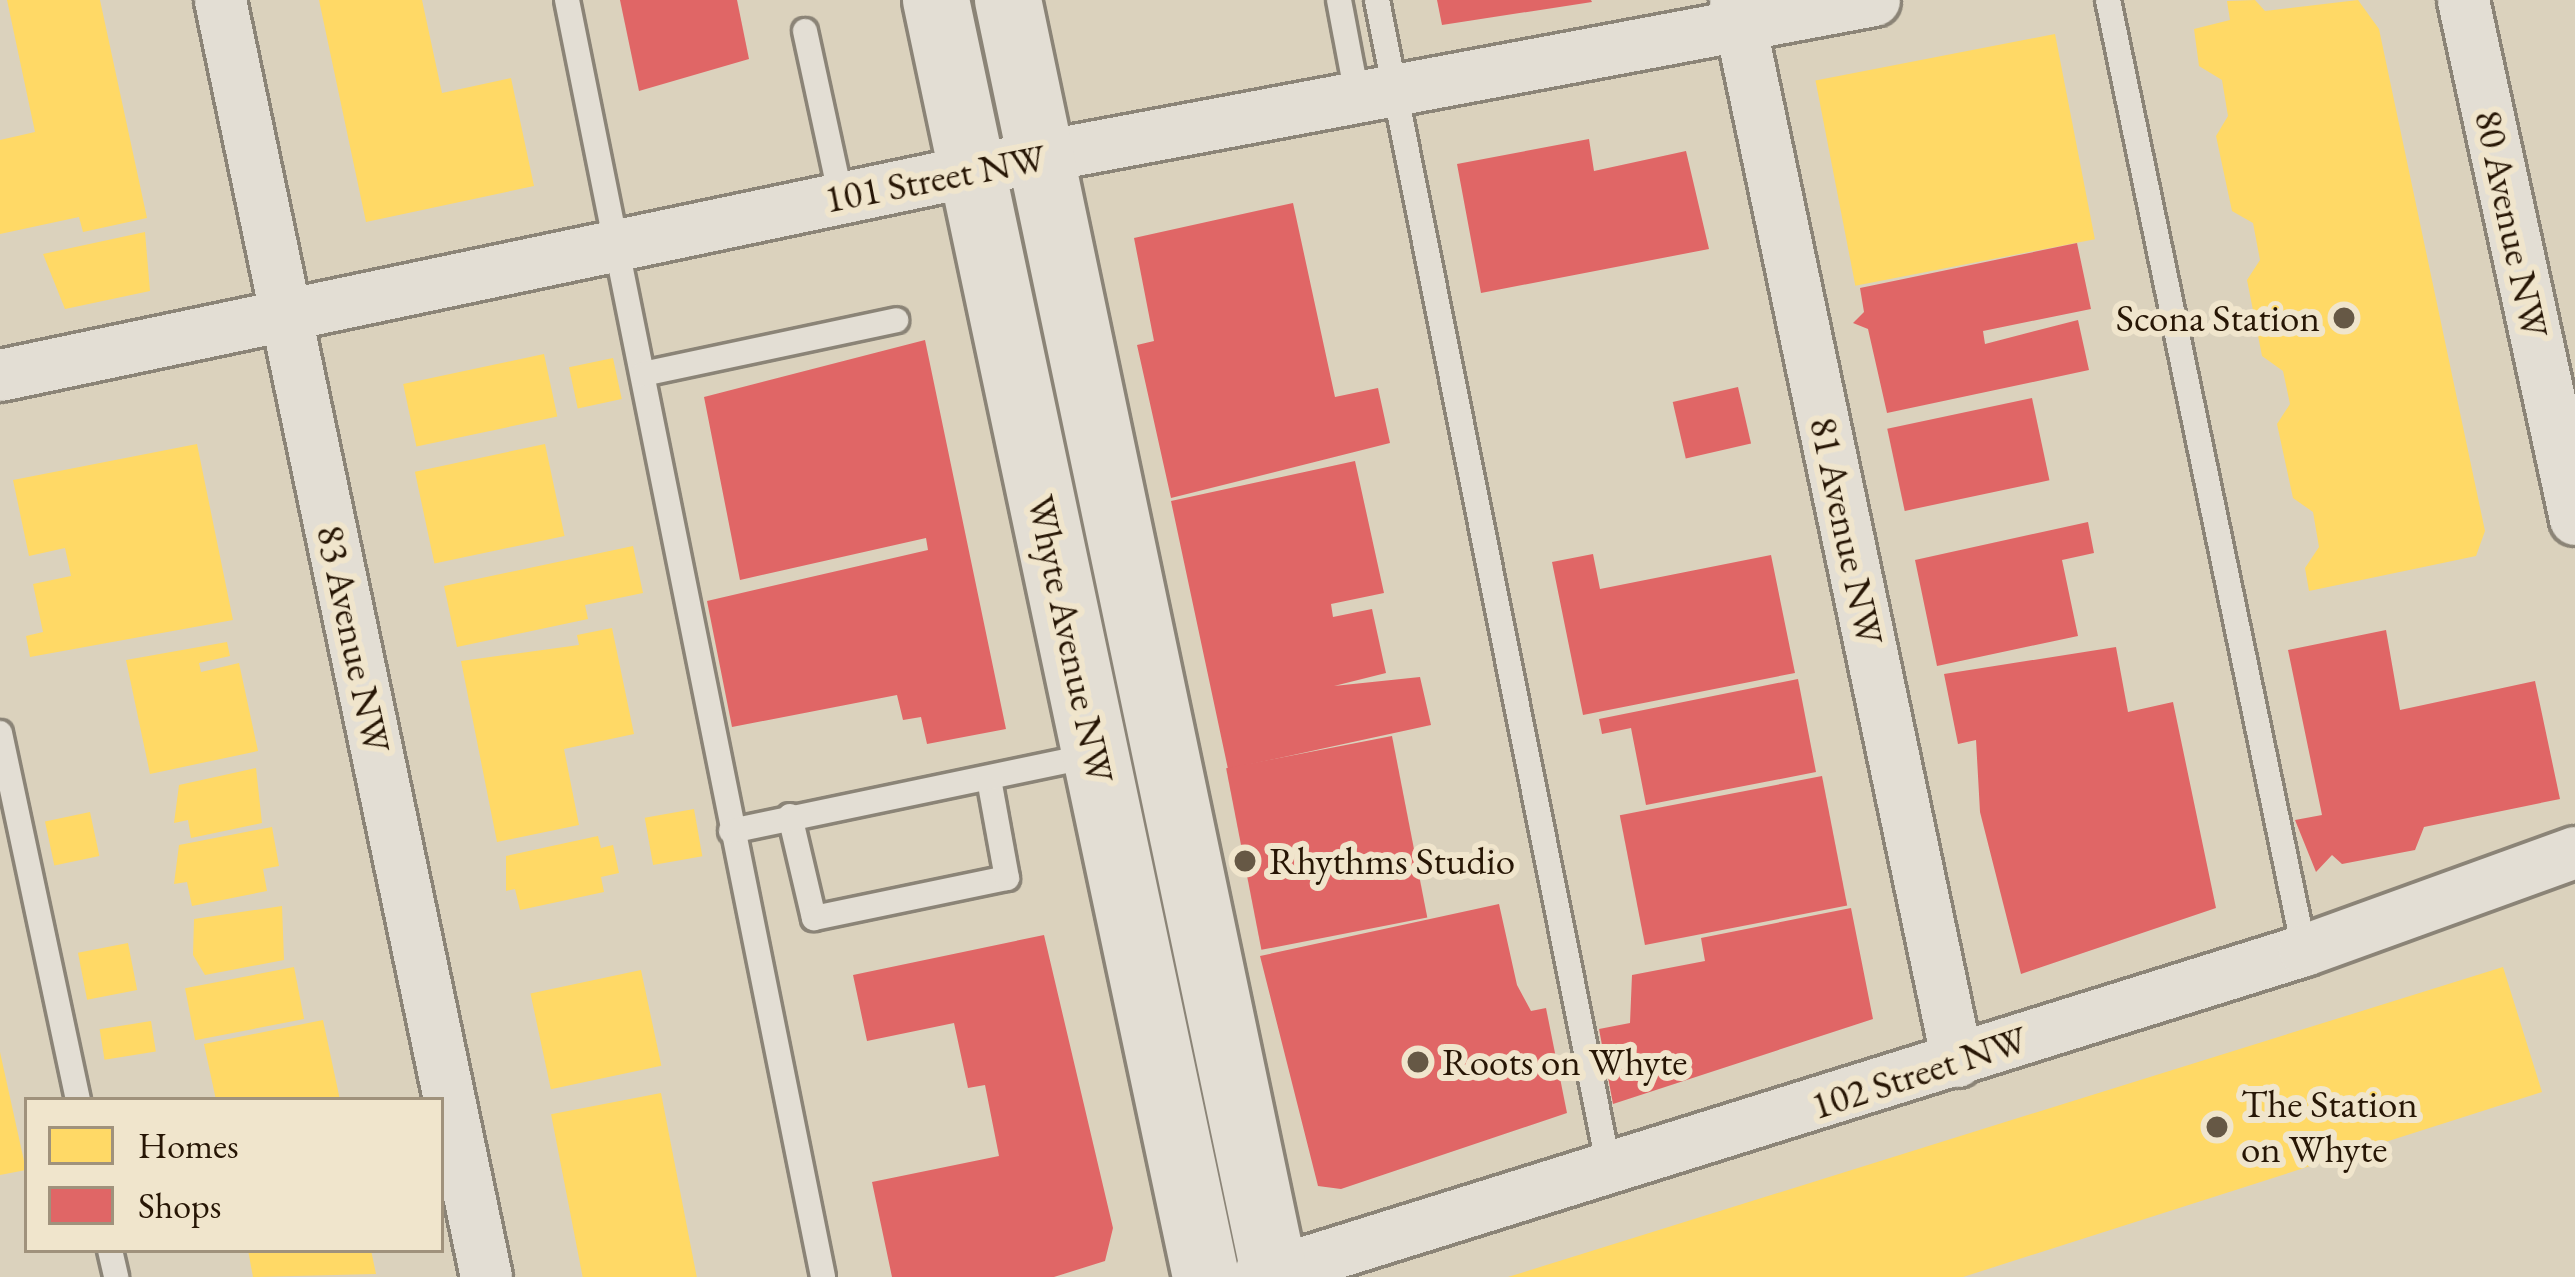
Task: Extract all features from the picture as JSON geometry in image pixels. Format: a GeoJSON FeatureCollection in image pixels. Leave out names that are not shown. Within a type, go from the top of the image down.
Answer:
{"type":"FeatureCollection","features":[{"type":"Feature","properties":{"kind":"main road","name":"Whyte Avenue NW"},"geometry":{"type":"LineString","coordinates":[[936,0],[1206,1277]]}},
{"type":"Feature","properties":{"kind":"main road","name":"Whyte Avenue NW"},"geometry":{"type":"LineString","coordinates":[[1007,0],[1268,1275]]}},
{"type":"Feature","properties":{"kind":"street","name":"83 Avenue NW"},"geometry":{"type":"LineString","coordinates":[[220,0],[486,1277]]}},
{"type":"Feature","properties":{"kind":"street","name":"101 Street NW"},"geometry":{"type":"LineString","coordinates":[[0,375],[617,242],[1376,92],[1737,13],[1874,0]]}},
{"type":"Feature","properties":{"kind":"street","name":"80 Avenue NW"},"geometry":{"type":"LineString","coordinates":[[2462,0],[2572,490]]}},
{"type":"Feature","properties":{"kind":"street","name":"81 Avenue NW"},"geometry":{"type":"LineString","coordinates":[[1737,13],[1957,1061]]}},
{"type":"Feature","properties":{"kind":"street","name":"102 Street NW"},"geometry":{"type":"LineString","coordinates":[[1268,1275],[1609,1172],[2304,950],[2575,852]]}},
{"type":"Feature","properties":{"kind":"lane"},"geometry":{"type":"LineString","coordinates":[[567,0],[823,1277]]}},
{"type":"Feature","properties":{"kind":"lane"},"geometry":{"type":"LineString","coordinates":[[1339,0],[1376,92],[1609,1172]]}},
{"type":"Feature","properties":{"kind":"lane"},"geometry":{"type":"LineString","coordinates":[[1376,92],[1377,0]]}},
{"type":"Feature","properties":{"kind":"lane"},"geometry":{"type":"LineString","coordinates":[[2108,0],[2304,950]]}},
{"type":"Feature","properties":{"kind":"lane"},"geometry":{"type":"LineString","coordinates":[[805,31],[841,198]]}},
{"type":"Feature","properties":{"kind":"lane"},"geometry":{"type":"LineString","coordinates":[[643,374],[896,320]]}},
{"type":"Feature","properties":{"kind":"lane"},"geometry":{"type":"LineString","coordinates":[[0,733],[77,1097]]}},
{"type":"Feature","properties":{"kind":"lane"},"geometry":{"type":"LineString","coordinates":[[731,831],[1094,756]]}},
{"type":"Feature","properties":{"kind":"lane"},"geometry":{"type":"LineString","coordinates":[[790,816],[814,919],[1007,878],[989,779]]}},
{"type":"Feature","properties":{"kind":"building: Homes"},"geometry":{"type":"Polygon","coordinates":[[[7,0],[100,0],[147,218],[83,232],[79,217],[0,234],[0,140],[35,132],[7,0]]]}},
{"type":"Feature","properties":{"kind":"building: Homes"},"geometry":{"type":"Polygon","coordinates":[[[319,0],[422,0],[442,93],[511,78],[534,186],[366,222],[319,0]]]}},
{"type":"Feature","properties":{"kind":"building: Homes","name":"Scona Station"},"geometry":{"type":"Polygon","coordinates":[[[2255,0],[2265,11],[2358,0],[2379,29],[2485,531],[2476,556],[2309,591],[2305,568],[2319,547],[2313,512],[2293,498],[2277,424],[2290,404],[2283,371],[2262,356],[2247,280],[2260,260],[2253,223],[2232,211],[2216,136],[2228,116],[2222,80],[2199,66],[2194,29],[2230,20],[2227,1],[2255,0]]]}},
{"type":"Feature","properties":{"kind":"building: Homes"},"geometry":{"type":"Polygon","coordinates":[[[2055,34],[2095,239],[1855,286],[1815,81],[2055,34]]]}},
{"type":"Feature","properties":{"kind":"building: Homes"},"geometry":{"type":"Polygon","coordinates":[[[145,232],[150,291],[65,309],[43,254],[145,232]]]}},
{"type":"Feature","properties":{"kind":"building: Homes"},"geometry":{"type":"Polygon","coordinates":[[[544,354],[557,417],[416,447],[403,384],[544,354]]]}},
{"type":"Feature","properties":{"kind":"building: Homes"},"geometry":{"type":"Polygon","coordinates":[[[613,358],[622,399],[578,408],[569,367],[613,358]]]}},
{"type":"Feature","properties":{"kind":"building: Homes"},"geometry":{"type":"Polygon","coordinates":[[[197,444],[233,620],[30,657],[26,636],[43,632],[33,584],[71,576],[65,548],[29,556],[13,480],[197,444]]]}},
{"type":"Feature","properties":{"kind":"building: Homes"},"geometry":{"type":"Polygon","coordinates":[[[545,444],[565,536],[434,564],[415,472],[545,444]]]}},
{"type":"Feature","properties":{"kind":"building: Homes"},"geometry":{"type":"Polygon","coordinates":[[[633,546],[643,593],[585,605],[588,619],[457,647],[444,586],[633,546]]]}},
{"type":"Feature","properties":{"kind":"building: Homes"},"geometry":{"type":"Polygon","coordinates":[[[612,628],[634,734],[564,749],[579,825],[497,842],[461,661],[579,645],[577,635],[612,628]]]}},
{"type":"Feature","properties":{"kind":"building: Homes"},"geometry":{"type":"Polygon","coordinates":[[[227,642],[230,656],[199,663],[201,672],[239,663],[258,751],[150,774],[126,660],[227,642]]]}},
{"type":"Feature","properties":{"kind":"building: Homes"},"geometry":{"type":"Polygon","coordinates":[[[256,768],[262,823],[191,838],[188,820],[174,823],[179,785],[256,768]]]}},
{"type":"Feature","properties":{"kind":"building: Homes"},"geometry":{"type":"Polygon","coordinates":[[[694,809],[702,856],[653,865],[645,818],[694,809]]]}},
{"type":"Feature","properties":{"kind":"building: Homes"},"geometry":{"type":"Polygon","coordinates":[[[90,812],[99,856],[54,866],[45,822],[90,812]]]}},
{"type":"Feature","properties":{"kind":"building: Homes"},"geometry":{"type":"Polygon","coordinates":[[[272,827],[279,866],[263,869],[267,891],[192,906],[187,882],[174,884],[179,845],[272,827]]]}},
{"type":"Feature","properties":{"kind":"building: Homes"},"geometry":{"type":"Polygon","coordinates":[[[598,836],[601,848],[613,845],[619,873],[601,877],[604,892],[520,910],[515,889],[506,891],[506,856],[598,836]]]}},
{"type":"Feature","properties":{"kind":"building: Homes"},"geometry":{"type":"Polygon","coordinates":[[[282,906],[284,960],[205,975],[193,955],[194,919],[282,906]]]}},
{"type":"Feature","properties":{"kind":"building: Homes"},"geometry":{"type":"Polygon","coordinates":[[[128,943],[137,990],[87,1000],[78,953],[128,943]]]}},
{"type":"Feature","properties":{"kind":"building: Homes"},"geometry":{"type":"Polygon","coordinates":[[[294,967],[304,1019],[195,1040],[185,988],[294,967]]]}},
{"type":"Feature","properties":{"kind":"building: Homes","name":"The Station on Whyte"},"geometry":{"type":"Polygon","coordinates":[[[2503,967],[2542,1092],[1963,1277],[1508,1277],[2503,967]]]}},
{"type":"Feature","properties":{"kind":"building: Homes"},"geometry":{"type":"Polygon","coordinates":[[[641,970],[661,1066],[551,1089],[530,993],[641,970]]]}},
{"type":"Feature","properties":{"kind":"building: Homes"},"geometry":{"type":"Polygon","coordinates":[[[323,1020],[339,1097],[215,1097],[204,1044],[323,1020]]]}},
{"type":"Feature","properties":{"kind":"building: Homes"},"geometry":{"type":"Polygon","coordinates":[[[151,1021],[156,1052],[104,1060],[100,1029],[151,1021]]]}},
{"type":"Feature","properties":{"kind":"building: Homes"},"geometry":{"type":"Polygon","coordinates":[[[0,1052],[24,1170],[0,1175],[0,1052]]]}},
{"type":"Feature","properties":{"kind":"building: Homes"},"geometry":{"type":"Polygon","coordinates":[[[661,1093],[697,1277],[583,1277],[551,1114],[661,1093]]]}},
{"type":"Feature","properties":{"kind":"building: Homes"},"geometry":{"type":"Polygon","coordinates":[[[249,1253],[372,1253],[376,1274],[253,1277],[249,1253]]]}},
{"type":"Feature","properties":{"kind":"building: Shops"},"geometry":{"type":"Polygon","coordinates":[[[620,0],[737,0],[749,59],[639,91],[620,0]]]}},
{"type":"Feature","properties":{"kind":"building: Shops"},"geometry":{"type":"Polygon","coordinates":[[[1437,0],[1591,0],[1592,2],[1442,25],[1437,0]]]}},
{"type":"Feature","properties":{"kind":"building: Shops"},"geometry":{"type":"Polygon","coordinates":[[[1589,139],[1594,171],[1686,151],[1709,249],[1481,293],[1457,164],[1589,139]]]}},
{"type":"Feature","properties":{"kind":"building: Shops"},"geometry":{"type":"Polygon","coordinates":[[[1293,203],[1335,397],[1378,388],[1390,443],[1171,498],[1137,345],[1154,341],[1134,238],[1293,203]]]}},
{"type":"Feature","properties":{"kind":"building: Shops"},"geometry":{"type":"Polygon","coordinates":[[[2077,243],[2091,309],[1983,331],[1985,344],[2078,320],[2089,370],[1887,413],[1868,329],[1853,323],[1864,312],[1860,288],[2077,243]]]}},
{"type":"Feature","properties":{"kind":"building: Shops"},"geometry":{"type":"Polygon","coordinates":[[[925,340],[1006,729],[927,744],[921,717],[903,720],[897,695],[732,727],[707,601],[928,550],[926,538],[740,580],[704,397],[925,340]]]}},
{"type":"Feature","properties":{"kind":"building: Shops"},"geometry":{"type":"Polygon","coordinates":[[[1738,387],[1751,444],[1686,459],[1673,402],[1738,387]]]}},
{"type":"Feature","properties":{"kind":"building: Shops"},"geometry":{"type":"Polygon","coordinates":[[[2032,398],[2049,480],[1905,511],[1887,429],[2032,398]]]}},
{"type":"Feature","properties":{"kind":"building: Shops"},"geometry":{"type":"Polygon","coordinates":[[[1355,461],[1384,593],[1331,604],[1333,617],[1372,609],[1386,673],[1334,686],[1420,677],[1431,725],[1228,769],[1171,501],[1355,461]]]}},
{"type":"Feature","properties":{"kind":"building: Shops"},"geometry":{"type":"Polygon","coordinates":[[[2088,522],[2094,553],[2062,560],[2078,636],[1937,666],[1915,560],[2088,522]]]}},
{"type":"Feature","properties":{"kind":"building: Shops"},"geometry":{"type":"Polygon","coordinates":[[[1593,554],[1600,589],[1771,555],[1795,673],[1583,715],[1552,562],[1593,554]]]}},
{"type":"Feature","properties":{"kind":"building: Shops"},"geometry":{"type":"Polygon","coordinates":[[[2386,630],[2400,710],[2535,681],[2560,799],[2424,827],[2415,850],[2342,864],[2332,855],[2316,872],[2295,820],[2322,815],[2288,650],[2386,630]]]}},
{"type":"Feature","properties":{"kind":"building: Shops"},"geometry":{"type":"Polygon","coordinates":[[[2116,647],[2128,712],[2173,702],[2216,908],[2021,974],[1980,812],[1976,740],[1958,744],[1944,674],[2116,647]]]}},
{"type":"Feature","properties":{"kind":"building: Shops"},"geometry":{"type":"Polygon","coordinates":[[[1798,679],[1816,772],[1646,805],[1631,728],[1602,734],[1599,719],[1798,679]]]}},
{"type":"Feature","properties":{"kind":"building: Shops"},"geometry":{"type":"Polygon","coordinates":[[[1392,736],[1427,918],[1261,950],[1226,768],[1392,736]]]}},
{"type":"Feature","properties":{"kind":"building: Shops"},"geometry":{"type":"Polygon","coordinates":[[[1822,776],[1847,906],[1645,945],[1620,815],[1822,776]]]}},
{"type":"Feature","properties":{"kind":"building: Shops","name":"Roots on Whyte"},"geometry":{"type":"Polygon","coordinates":[[[1499,904],[1517,985],[1531,1011],[1546,1008],[1567,1113],[1341,1189],[1318,1186],[1260,956],[1499,904]]]}},
{"type":"Feature","properties":{"kind":"building: Shops"},"geometry":{"type":"Polygon","coordinates":[[[1851,908],[1873,1019],[1613,1104],[1599,1029],[1630,1023],[1632,975],[1705,961],[1701,938],[1851,908]]]}},
{"type":"Feature","properties":{"kind":"building: Shops"},"geometry":{"type":"Polygon","coordinates":[[[1044,935],[1113,1228],[1105,1261],[1054,1277],[892,1277],[872,1182],[999,1156],[985,1085],[968,1088],[954,1023],[867,1041],[853,975],[1044,935]]]}},
{"type":"Feature","properties":{"kind":"place","name":"Scona Station"},"geometry":{"type":"Point","coordinates":[2344,318]}},
{"type":"Feature","properties":{"kind":"place","name":"Rhythms Studio"},"geometry":{"type":"Point","coordinates":[1245,861]}},
{"type":"Feature","properties":{"kind":"place","name":"Roots on Whyte"},"geometry":{"type":"Point","coordinates":[1418,1062]}},
{"type":"Feature","properties":{"kind":"place","name":"The Station on Whyte"},"geometry":{"type":"Point","coordinates":[2217,1127]}}]}
